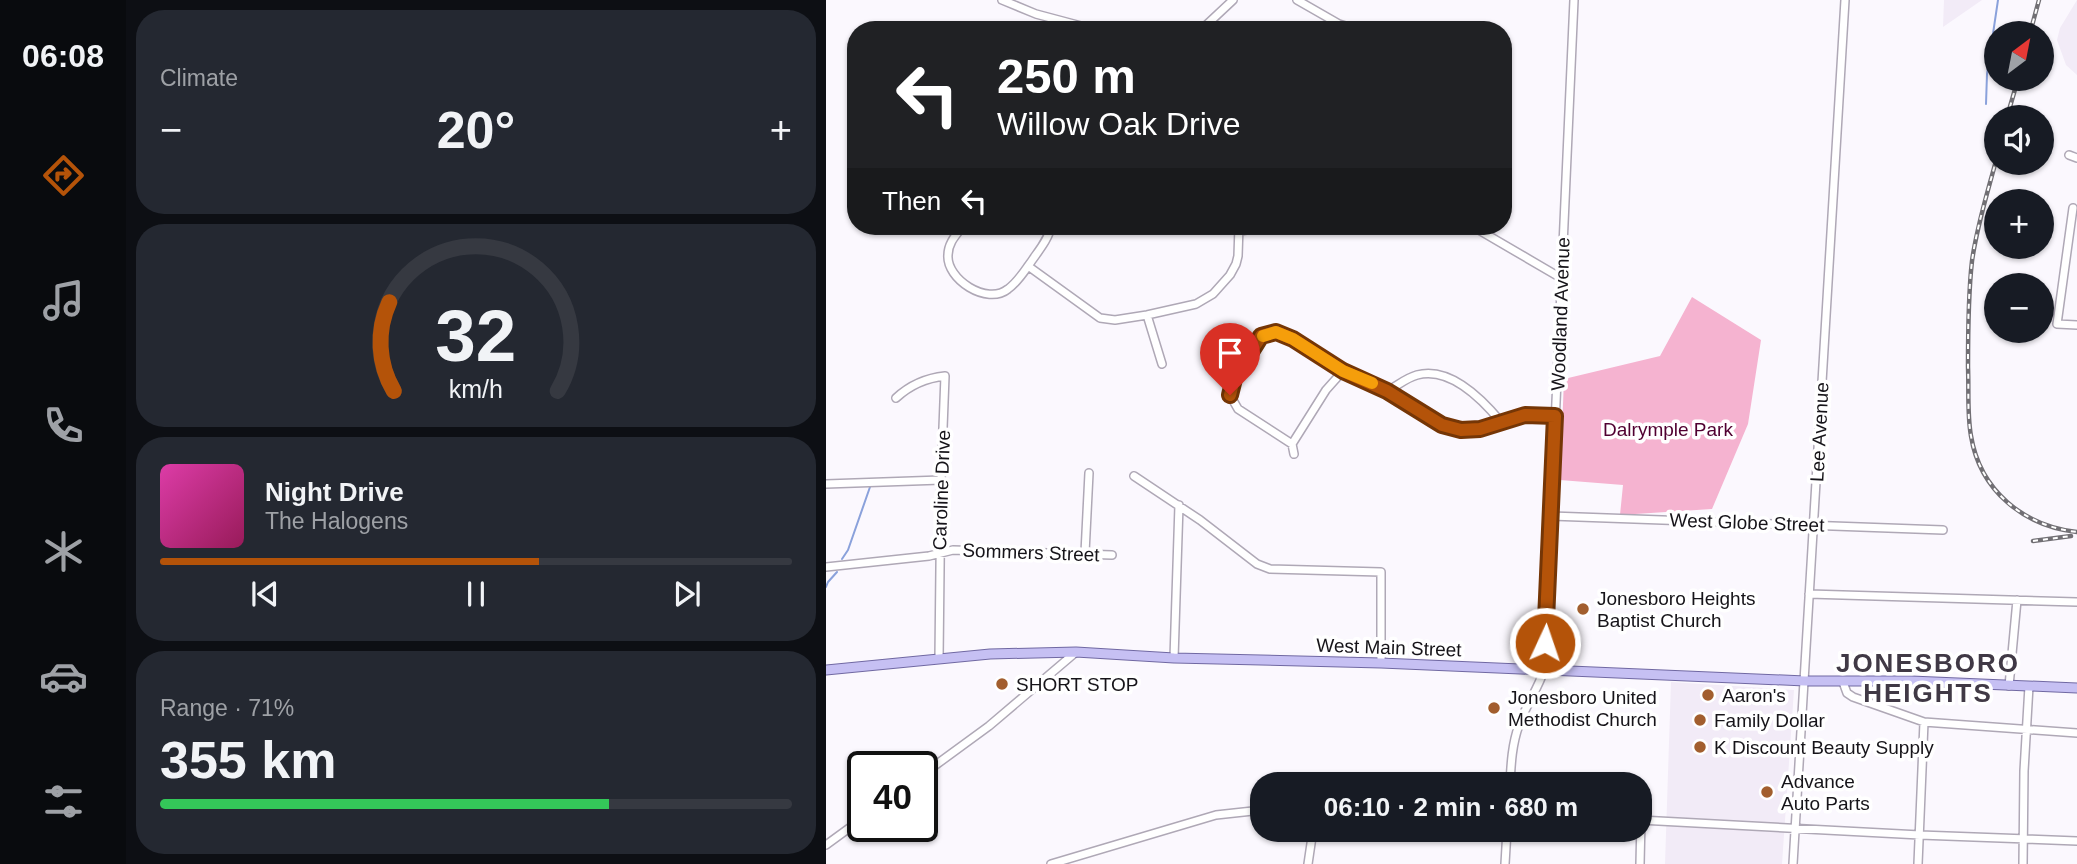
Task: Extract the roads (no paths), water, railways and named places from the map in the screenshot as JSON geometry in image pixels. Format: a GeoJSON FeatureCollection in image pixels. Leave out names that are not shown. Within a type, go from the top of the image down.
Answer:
{"type":"FeatureCollection","features":[{"type":"Feature","properties":{"kind":"main road","name":"West Main Street"},"geometry":{"type":"LineString","coordinates":[[826,670],[939,658],[1076,652],[1805,681],[2077,688]]}},
{"type":"Feature","properties":{"kind":"street"},"geometry":{"type":"LineString","coordinates":[[1002,0],[1062,21]]}},
{"type":"Feature","properties":{"kind":"street"},"geometry":{"type":"LineString","coordinates":[[1211,21],[1233,0]]}},
{"type":"Feature","properties":{"kind":"street"},"geometry":{"type":"LineString","coordinates":[[1297,0],[1334,21]]}},
{"type":"Feature","properties":{"kind":"street","name":"Woodland Avenue"},"geometry":{"type":"LineString","coordinates":[[1544,670],[1574,0]]}},
{"type":"Feature","properties":{"kind":"street","name":"Lee Avenue"},"geometry":{"type":"LineString","coordinates":[[1793,864],[1845,0]]}},
{"type":"Feature","properties":{"kind":"street"},"geometry":{"type":"LineString","coordinates":[[2073,208],[2057,324],[2077,325]]}},
{"type":"Feature","properties":{"kind":"street"},"geometry":{"type":"LineString","coordinates":[[956,235],[949,246],[947,258],[951,270],[981,294],[1007,291],[1049,235]]}},
{"type":"Feature","properties":{"kind":"street"},"geometry":{"type":"LineString","coordinates":[[1028,265],[1100,318],[1115,320],[1196,304],[1213,294],[1236,264],[1238,235]]}},
{"type":"Feature","properties":{"kind":"street"},"geometry":{"type":"LineString","coordinates":[[1487,235],[1561,278]]}},
{"type":"Feature","properties":{"kind":"street"},"geometry":{"type":"LineString","coordinates":[[1147,315],[1162,364]]}},
{"type":"Feature","properties":{"kind":"street"},"geometry":{"type":"LineString","coordinates":[[1292,444],[1238,409],[1230,395],[1234,379],[1261,336],[1276,332],[1293,339],[1343,371],[1387,391],[1442,425],[1461,430],[1480,429],[1525,415],[1555,416]]}},
{"type":"Feature","properties":{"kind":"street"},"geometry":{"type":"LineString","coordinates":[[1294,454],[1292,444],[1326,390],[1343,371]]}},
{"type":"Feature","properties":{"kind":"street"},"geometry":{"type":"LineString","coordinates":[[1387,391],[1418,374],[1445,377],[1484,401],[1501,422]]}},
{"type":"Feature","properties":{"kind":"street","name":"Caroline Drive"},"geometry":{"type":"LineString","coordinates":[[896,398],[919,382],[945,376],[939,658]]}},
{"type":"Feature","properties":{"kind":"street"},"geometry":{"type":"LineString","coordinates":[[1085,554],[1089,473]]}},
{"type":"Feature","properties":{"kind":"street"},"geometry":{"type":"LineString","coordinates":[[1134,476],[1179,505],[1257,564],[1270,569],[1381,572],[1381,663]]}},
{"type":"Feature","properties":{"kind":"street"},"geometry":{"type":"LineString","coordinates":[[826,484],[941,480]]}},
{"type":"Feature","properties":{"kind":"street"},"geometry":{"type":"LineString","coordinates":[[1174,658],[1179,505]]}},
{"type":"Feature","properties":{"kind":"street","name":"West Globe Street"},"geometry":{"type":"LineString","coordinates":[[1551,516],[1943,530]]}},
{"type":"Feature","properties":{"kind":"street","name":"Sommers Street"},"geometry":{"type":"LineString","coordinates":[[826,567],[929,556],[953,550],[1112,555]]}},
{"type":"Feature","properties":{"kind":"street"},"geometry":{"type":"LineString","coordinates":[[1809,594],[2077,602]]}},
{"type":"Feature","properties":{"kind":"street"},"geometry":{"type":"LineString","coordinates":[[2009,686],[2017,600]]}},
{"type":"Feature","properties":{"kind":"street"},"geometry":{"type":"LineString","coordinates":[[938,763],[989,726],[1076,652]]}},
{"type":"Feature","properties":{"kind":"street"},"geometry":{"type":"LineString","coordinates":[[1511,772],[1512,751],[1519,725],[1544,670]]}},
{"type":"Feature","properties":{"kind":"street"},"geometry":{"type":"LineString","coordinates":[[1843,682],[1847,693],[1853,697],[1924,722],[2077,733]]}},
{"type":"Feature","properties":{"kind":"street"},"geometry":{"type":"LineString","coordinates":[[2023,864],[2028,687]]}},
{"type":"Feature","properties":{"kind":"street"},"geometry":{"type":"LineString","coordinates":[[1918,864],[1924,722]]}},
{"type":"Feature","properties":{"kind":"street"},"geometry":{"type":"LineString","coordinates":[[1051,864],[1216,815],[1250,811]]}},
{"type":"Feature","properties":{"kind":"street"},"geometry":{"type":"LineString","coordinates":[[1652,821],[2077,841]]}},
{"type":"Feature","properties":{"kind":"street"},"geometry":{"type":"LineString","coordinates":[[826,845],[847,830]]}},
{"type":"Feature","properties":{"kind":"street"},"geometry":{"type":"LineString","coordinates":[[1308,864],[1311,842]]}},
{"type":"Feature","properties":{"kind":"street"},"geometry":{"type":"LineString","coordinates":[[1505,864],[1506,842]]}},
{"type":"Feature","properties":{"kind":"street"},"geometry":{"type":"LineString","coordinates":[[1640,842],[1640,864]]}},
{"type":"Feature","properties":{"kind":"waterway"},"geometry":{"type":"LineString","coordinates":[[1986,104],[1987,74],[1998,0]]}},
{"type":"Feature","properties":{"kind":"waterway"},"geometry":{"type":"LineString","coordinates":[[842,559],[848,550],[870,487]]}},
{"type":"Feature","properties":{"kind":"waterway"},"geometry":{"type":"LineString","coordinates":[[826,587],[837,572]]}},
{"type":"Feature","properties":{"kind":"railway"},"geometry":{"type":"LineString","coordinates":[[2033,21],[2039,0]]}},
{"type":"Feature","properties":{"kind":"railway"},"geometry":{"type":"LineString","coordinates":[[2010,105],[2015,91]]}},
{"type":"Feature","properties":{"kind":"railway"},"geometry":{"type":"LineString","coordinates":[[1992,175],[1972,261],[1968,314],[1971,436],[1984,473],[2008,502],[2039,522],[2077,532]]}},
{"type":"Feature","properties":{"kind":"railway"},"geometry":{"type":"LineString","coordinates":[[2033,541],[2071,536]]}},
{"type":"Feature","properties":{"kind":"place","name":"Jonesboro Heights Baptist Church"},"geometry":{"type":"Point","coordinates":[1583,609]}},
{"type":"Feature","properties":{"kind":"place","name":"SHORT STOP"},"geometry":{"type":"Point","coordinates":[1002,684]}},
{"type":"Feature","properties":{"kind":"place","name":"Aaron's"},"geometry":{"type":"Point","coordinates":[1708,695]}},
{"type":"Feature","properties":{"kind":"place","name":"Jonesboro United Methodist Church"},"geometry":{"type":"Point","coordinates":[1494,708]}},
{"type":"Feature","properties":{"kind":"place","name":"Family Dollar"},"geometry":{"type":"Point","coordinates":[1700,720]}},
{"type":"Feature","properties":{"kind":"place","name":"K Discount Beauty Supply"},"geometry":{"type":"Point","coordinates":[1700,747]}},
{"type":"Feature","properties":{"kind":"place","name":"Advance Auto Parts"},"geometry":{"type":"Point","coordinates":[1767,792]}},
{"type":"Feature","properties":{"kind":"district","name":"JONESBORO HEIGHTS"},"geometry":{"type":"Point","coordinates":[1928,678]}},
{"type":"Feature","properties":{"kind":"park label","name":"Dalrymple Park"},"geometry":{"type":"Point","coordinates":[1668,429]}}]}
